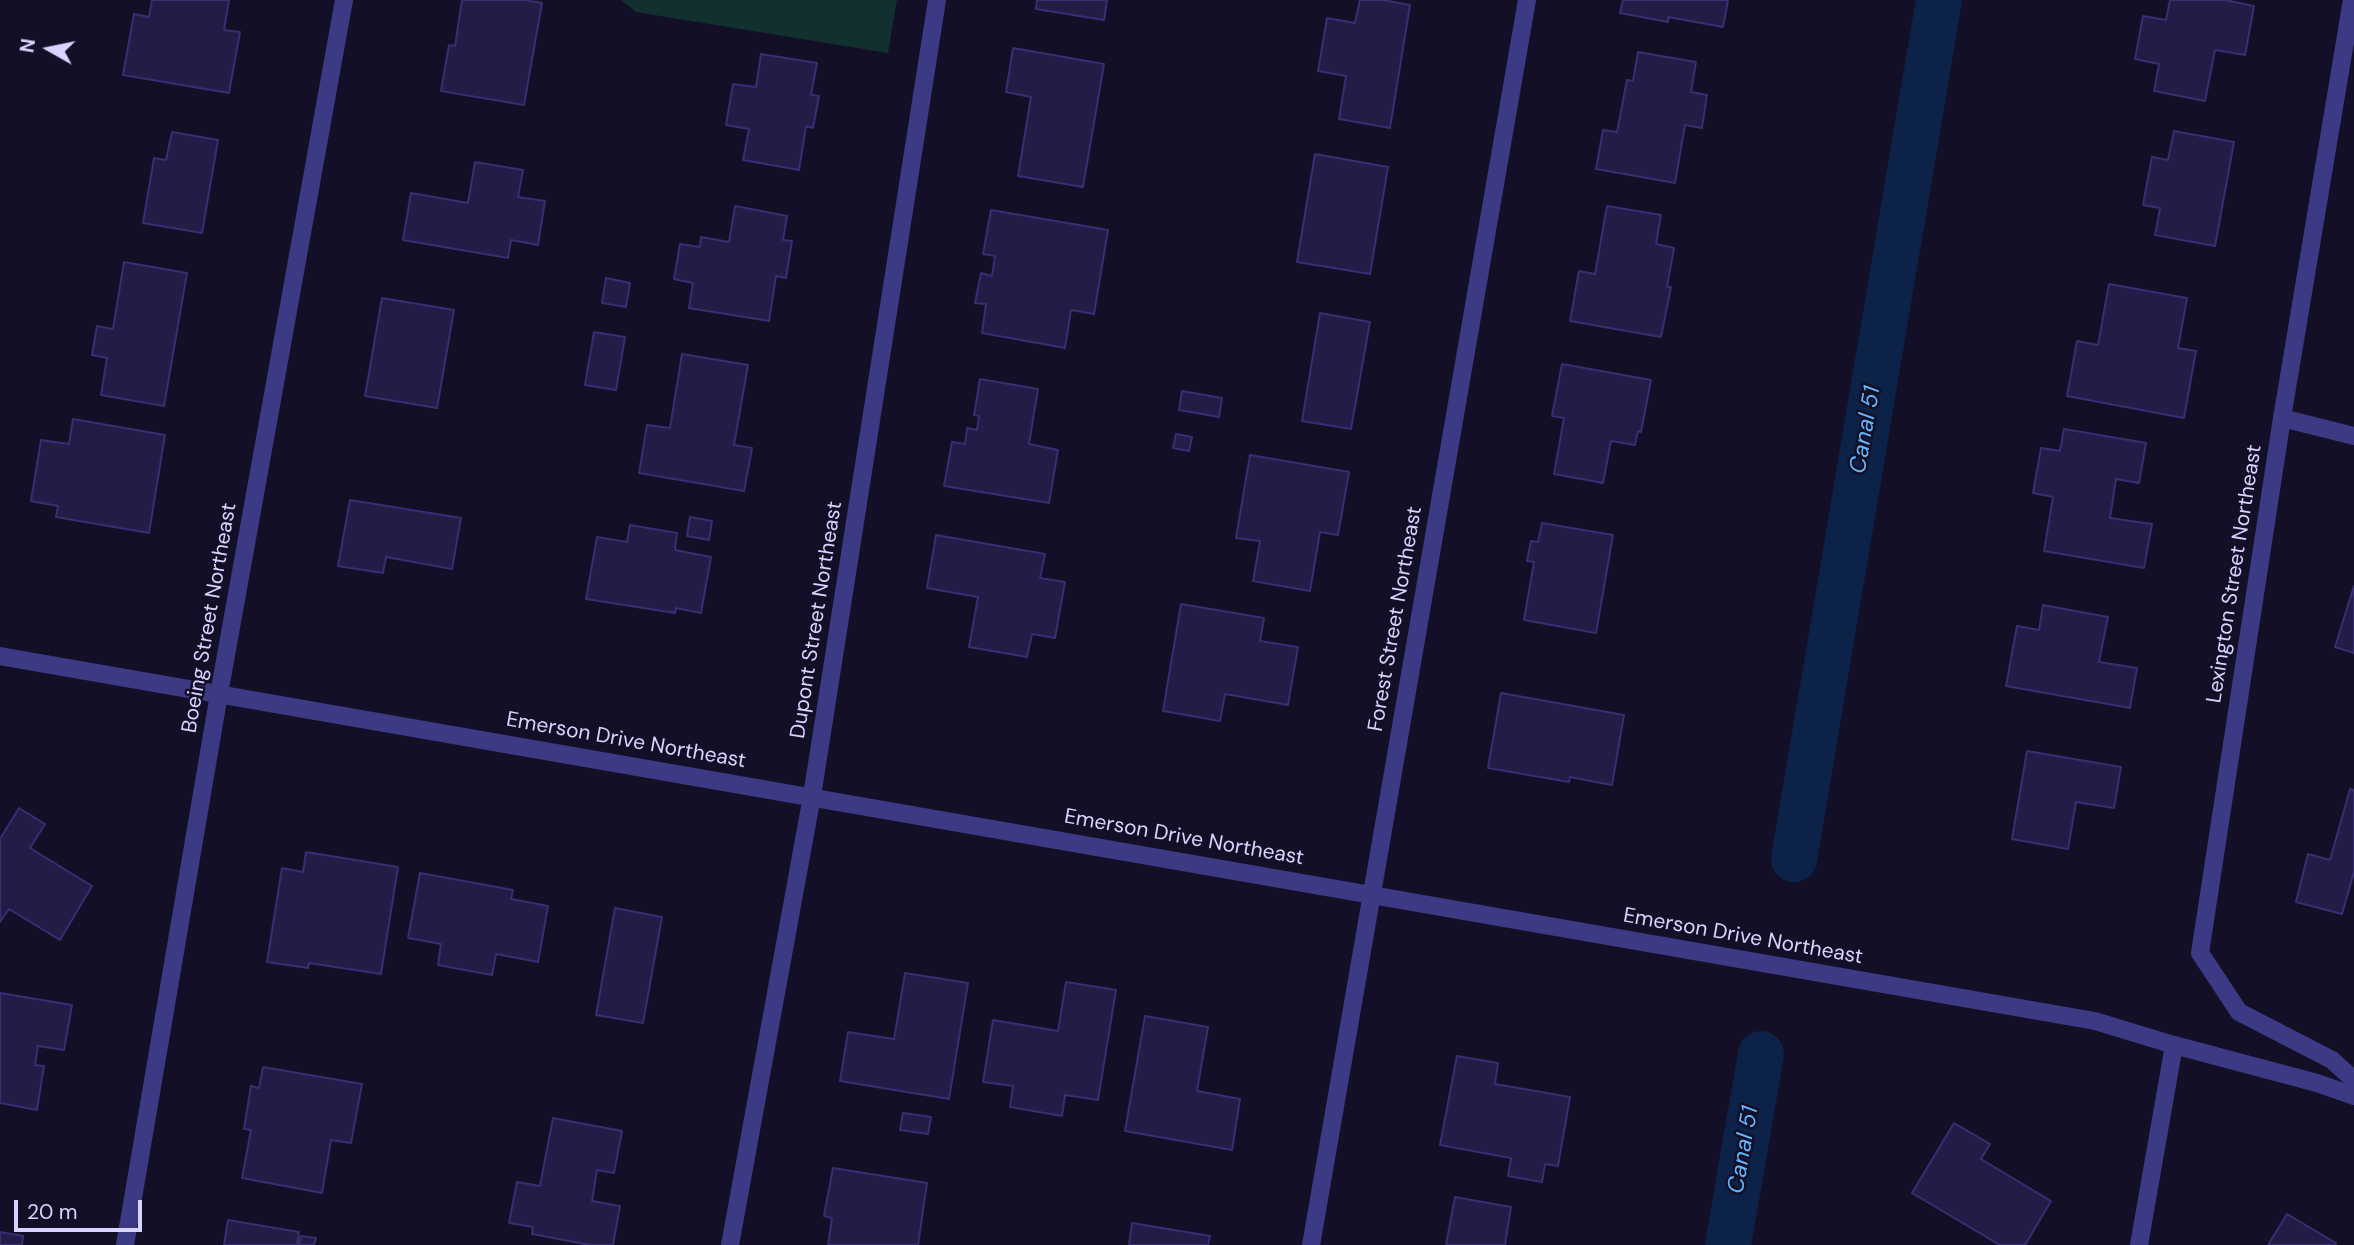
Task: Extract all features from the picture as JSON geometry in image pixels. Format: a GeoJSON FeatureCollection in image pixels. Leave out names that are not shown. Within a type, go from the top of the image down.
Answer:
{"type":"FeatureCollection","features":[{"type":"Feature","properties":{"kind":"street","name":"Boeing Street Northeast"},"geometry":{"type":"LineString","coordinates":[[125,1245],[219,694],[344,0]]}},
{"type":"Feature","properties":{"kind":"street","name":"Dupont Street Northeast"},"geometry":{"type":"LineString","coordinates":[[730,1245],[812,796],[937,0]]}},
{"type":"Feature","properties":{"kind":"street","name":"Forest Street Northeast"},"geometry":{"type":"LineString","coordinates":[[1311,1245],[1527,0]]}},
{"type":"Feature","properties":{"kind":"street","name":"Lexington Street Northeast"},"geometry":{"type":"LineString","coordinates":[[2352,0],[2281,418],[2200,953],[2239,1012],[2332,1060],[2354,1080]]}},
{"type":"Feature","properties":{"kind":"street"},"geometry":{"type":"LineString","coordinates":[[2281,418],[2354,436]]}},
{"type":"Feature","properties":{"kind":"street","name":"Emerson Drive Northeast"},"geometry":{"type":"LineString","coordinates":[[0,656],[2095,1021],[2354,1096]]}},
{"type":"Feature","properties":{"kind":"street"},"geometry":{"type":"LineString","coordinates":[[2138,1245],[2174,1045]]}},
{"type":"Feature","properties":{"kind":"green space"},"geometry":{"type":"Polygon","coordinates":[[[621,0],[897,0],[888,53],[636,12],[621,0]]]}},
{"type":"Feature","properties":{"kind":"building"},"geometry":{"type":"Polygon","coordinates":[[[152,0],[229,0],[224,30],[240,32],[229,93],[123,75],[134,14],[149,17],[152,0]]]}},
{"type":"Feature","properties":{"kind":"building"},"geometry":{"type":"Polygon","coordinates":[[[462,0],[524,0],[542,3],[524,105],[441,91],[449,45],[455,46],[462,0]]]}},
{"type":"Feature","properties":{"kind":"building"},"geometry":{"type":"Polygon","coordinates":[[[1037,0],[1107,0],[1104,20],[1036,9],[1037,0]]]}},
{"type":"Feature","properties":{"kind":"building"},"geometry":{"type":"Polygon","coordinates":[[[1360,0],[1383,0],[1410,5],[1390,128],[1339,119],[1346,76],[1318,71],[1327,18],[1355,23],[1360,0]]]}},
{"type":"Feature","properties":{"kind":"building"},"geometry":{"type":"Polygon","coordinates":[[[1623,0],[1728,0],[1723,27],[1668,17],[1668,22],[1620,13],[1623,0]]]}},
{"type":"Feature","properties":{"kind":"building"},"geometry":{"type":"Polygon","coordinates":[[[2170,0],[2225,0],[2254,6],[2245,55],[2215,50],[2205,101],[2154,91],[2159,64],[2135,59],[2143,16],[2166,20],[2170,0]]]}},
{"type":"Feature","properties":{"kind":"building"},"geometry":{"type":"Polygon","coordinates":[[[1013,48],[1104,64],[1083,187],[1018,176],[1031,97],[1006,92],[1013,48]]]}},
{"type":"Feature","properties":{"kind":"building"},"geometry":{"type":"Polygon","coordinates":[[[1638,52],[1696,62],[1691,92],[1707,95],[1702,128],[1685,125],[1675,183],[1596,169],[1603,130],[1617,132],[1627,80],[1633,81],[1638,52]]]}},
{"type":"Feature","properties":{"kind":"building"},"geometry":{"type":"Polygon","coordinates":[[[761,54],[817,63],[811,95],[819,96],[813,128],[806,126],[799,170],[743,160],[749,129],[726,125],[733,84],[756,87],[761,54]]]}},
{"type":"Feature","properties":{"kind":"building"},"geometry":{"type":"Polygon","coordinates":[[[2174,131],[2234,142],[2215,246],[2155,235],[2160,208],[2143,205],[2152,157],[2168,160],[2174,131]]]}},
{"type":"Feature","properties":{"kind":"building"},"geometry":{"type":"Polygon","coordinates":[[[172,132],[218,140],[202,233],[143,223],[154,158],[166,160],[172,132]]]}},
{"type":"Feature","properties":{"kind":"building"},"geometry":{"type":"Polygon","coordinates":[[[1315,154],[1388,167],[1370,274],[1297,262],[1315,154]]]}},
{"type":"Feature","properties":{"kind":"building"},"geometry":{"type":"Polygon","coordinates":[[[475,162],[523,170],[518,197],[545,201],[538,245],[511,240],[508,258],[403,240],[411,193],[468,203],[475,162]]]}},
{"type":"Feature","properties":{"kind":"building"},"geometry":{"type":"Polygon","coordinates":[[[735,206],[787,216],[783,240],[792,241],[786,278],[776,276],[769,321],[689,308],[693,283],[674,279],[680,244],[700,247],[701,237],[729,242],[735,206]]]}},
{"type":"Feature","properties":{"kind":"building"},"geometry":{"type":"Polygon","coordinates":[[[1607,206],[1661,215],[1656,244],[1674,248],[1667,287],[1671,287],[1661,337],[1570,321],[1579,271],[1595,274],[1607,206]]]}},
{"type":"Feature","properties":{"kind":"building"},"geometry":{"type":"Polygon","coordinates":[[[991,210],[1108,230],[1094,314],[1071,310],[1065,348],[982,333],[986,304],[975,303],[981,273],[992,276],[995,256],[983,254],[991,210]]]}},
{"type":"Feature","properties":{"kind":"building"},"geometry":{"type":"Polygon","coordinates":[[[124,262],[187,273],[164,406],[101,395],[107,358],[92,355],[97,326],[113,329],[124,262]]]}},
{"type":"Feature","properties":{"kind":"building"},"geometry":{"type":"Polygon","coordinates":[[[606,278],[630,283],[626,307],[602,303],[606,278]]]}},
{"type":"Feature","properties":{"kind":"building"},"geometry":{"type":"Polygon","coordinates":[[[2109,284],[2187,298],[2178,348],[2196,351],[2184,418],[2067,396],[2077,341],[2098,345],[2109,284]]]}},
{"type":"Feature","properties":{"kind":"building"},"geometry":{"type":"Polygon","coordinates":[[[382,298],[454,310],[437,408],[365,396],[382,298]]]}},
{"type":"Feature","properties":{"kind":"building"},"geometry":{"type":"Polygon","coordinates":[[[1320,313],[1370,322],[1351,429],[1302,421],[1320,313]]]}},
{"type":"Feature","properties":{"kind":"building"},"geometry":{"type":"Polygon","coordinates":[[[594,332],[625,337],[616,390],[585,385],[594,332]]]}},
{"type":"Feature","properties":{"kind":"building"},"geometry":{"type":"Polygon","coordinates":[[[682,354],[748,365],[734,445],[752,448],[744,491],[639,473],[647,425],[670,428],[682,354]]]}},
{"type":"Feature","properties":{"kind":"building"},"geometry":{"type":"Polygon","coordinates":[[[1562,364],[1651,380],[1641,432],[1638,431],[1635,445],[1611,441],[1603,483],[1554,474],[1564,418],[1552,416],[1562,364]]]}},
{"type":"Feature","properties":{"kind":"building"},"geometry":{"type":"Polygon","coordinates":[[[980,379],[1038,389],[1029,444],[1058,450],[1049,503],[944,486],[952,442],[965,444],[967,428],[977,430],[979,416],[974,415],[980,379]]]}},
{"type":"Feature","properties":{"kind":"building"},"geometry":{"type":"Polygon","coordinates":[[[1182,391],[1222,398],[1219,417],[1179,410],[1182,391]]]}},
{"type":"Feature","properties":{"kind":"building"},"geometry":{"type":"Polygon","coordinates":[[[73,419],[165,435],[149,533],[56,517],[58,506],[31,501],[41,440],[69,444],[73,419]]]}},
{"type":"Feature","properties":{"kind":"building"},"geometry":{"type":"Polygon","coordinates":[[[2064,429],[2146,443],[2139,483],[2116,479],[2110,518],[2152,524],[2144,568],[2044,551],[2053,497],[2033,493],[2041,448],[2060,451],[2064,429]]]}},
{"type":"Feature","properties":{"kind":"building"},"geometry":{"type":"Polygon","coordinates":[[[1176,434],[1192,437],[1189,451],[1173,448],[1176,434]]]}},
{"type":"Feature","properties":{"kind":"building"},"geometry":{"type":"Polygon","coordinates":[[[1250,455],[1349,472],[1338,535],[1320,532],[1310,591],[1253,581],[1260,541],[1236,538],[1250,455]]]}},
{"type":"Feature","properties":{"kind":"building"},"geometry":{"type":"Polygon","coordinates":[[[350,500],[461,518],[452,569],[386,557],[383,573],[338,566],[350,500]]]}},
{"type":"Feature","properties":{"kind":"building"},"geometry":{"type":"Polygon","coordinates":[[[690,517],[712,521],[709,540],[687,536],[690,517]]]}},
{"type":"Feature","properties":{"kind":"building"},"geometry":{"type":"Polygon","coordinates":[[[1542,523],[1613,535],[1596,633],[1524,620],[1534,562],[1527,561],[1531,541],[1538,542],[1542,523]]]}},
{"type":"Feature","properties":{"kind":"building"},"geometry":{"type":"Polygon","coordinates":[[[630,525],[677,533],[675,550],[711,557],[701,613],[676,608],[675,613],[586,599],[597,537],[627,542],[630,525]]]}},
{"type":"Feature","properties":{"kind":"building"},"geometry":{"type":"Polygon","coordinates":[[[936,535],[1045,554],[1040,578],[1065,582],[1055,638],[1032,634],[1027,657],[969,647],[978,597],[927,588],[936,535]]]}},
{"type":"Feature","properties":{"kind":"building"},"geometry":{"type":"Polygon","coordinates":[[[2354,586],[2354,653],[2335,647],[2354,586]]]}},
{"type":"Feature","properties":{"kind":"building"},"geometry":{"type":"Polygon","coordinates":[[[1181,604],[1264,618],[1260,641],[1298,647],[1288,705],[1225,694],[1220,721],[1163,711],[1181,604]]]}},
{"type":"Feature","properties":{"kind":"building"},"geometry":{"type":"Polygon","coordinates":[[[2043,605],[2108,617],[2099,662],[2137,668],[2130,708],[2006,686],[2017,626],[2039,630],[2043,605]]]}},
{"type":"Feature","properties":{"kind":"building"},"geometry":{"type":"Polygon","coordinates":[[[1501,693],[1624,715],[1612,785],[1570,777],[1569,782],[1488,768],[1501,693]]]}},
{"type":"Feature","properties":{"kind":"building"},"geometry":{"type":"Polygon","coordinates":[[[2027,751],[2121,767],[2114,808],[2076,802],[2068,849],[2012,839],[2027,751]]]}},
{"type":"Feature","properties":{"kind":"building"},"geometry":{"type":"Polygon","coordinates":[[[2350,789],[2354,790],[2354,872],[2342,914],[2296,902],[2308,854],[2330,860],[2350,789]]]}},
{"type":"Feature","properties":{"kind":"building"},"geometry":{"type":"Polygon","coordinates":[[[19,808],[45,824],[30,848],[92,886],[60,940],[9,909],[0,922],[0,839],[19,808]]]}},
{"type":"Feature","properties":{"kind":"building"},"geometry":{"type":"Polygon","coordinates":[[[306,852],[398,867],[381,974],[309,963],[308,968],[267,962],[282,868],[303,872],[306,852]]]}},
{"type":"Feature","properties":{"kind":"building"},"geometry":{"type":"Polygon","coordinates":[[[420,873],[513,890],[511,899],[548,906],[538,962],[496,954],[492,975],[438,965],[441,944],[408,938],[420,873]]]}},
{"type":"Feature","properties":{"kind":"building"},"geometry":{"type":"Polygon","coordinates":[[[615,908],[662,917],[643,1023],[596,1015],[615,908]]]}},
{"type":"Feature","properties":{"kind":"building"},"geometry":{"type":"Polygon","coordinates":[[[905,973],[968,983],[949,1099],[840,1081],[848,1032],[894,1039],[905,973]]]}},
{"type":"Feature","properties":{"kind":"building"},"geometry":{"type":"Polygon","coordinates":[[[1066,982],[1116,990],[1098,1100],[1065,1095],[1062,1116],[1010,1107],[1013,1086],[983,1082],[993,1020],[1058,1031],[1066,982]]]}},
{"type":"Feature","properties":{"kind":"building"},"geometry":{"type":"Polygon","coordinates":[[[0,993],[72,1005],[64,1050],[38,1046],[35,1065],[44,1066],[37,1110],[0,1103],[0,993]]]}},
{"type":"Feature","properties":{"kind":"building"},"geometry":{"type":"Polygon","coordinates":[[[1145,1016],[1208,1027],[1197,1091],[1240,1099],[1232,1150],[1125,1131],[1145,1016]]]}},
{"type":"Feature","properties":{"kind":"building"},"geometry":{"type":"Polygon","coordinates":[[[1457,1056],[1498,1063],[1495,1084],[1570,1097],[1558,1166],[1545,1164],[1542,1182],[1508,1176],[1511,1158],[1440,1145],[1457,1056]]]}},
{"type":"Feature","properties":{"kind":"building"},"geometry":{"type":"Polygon","coordinates":[[[263,1067],[362,1084],[351,1143],[331,1140],[322,1193],[242,1178],[251,1130],[244,1129],[251,1086],[259,1088],[263,1067]]]}},
{"type":"Feature","properties":{"kind":"building"},"geometry":{"type":"Polygon","coordinates":[[[903,1113],[931,1117],[928,1134],[900,1130],[903,1113]]]}},
{"type":"Feature","properties":{"kind":"building"},"geometry":{"type":"Polygon","coordinates":[[[553,1118],[622,1131],[614,1173],[597,1170],[592,1201],[620,1206],[613,1245],[590,1245],[532,1234],[533,1227],[509,1223],[517,1182],[540,1186],[553,1118]]]}},
{"type":"Feature","properties":{"kind":"building"},"geometry":{"type":"Polygon","coordinates":[[[1954,1123],[1990,1144],[1981,1159],[2051,1201],[2025,1245],[2000,1245],[1912,1193],[1954,1123]]]}},
{"type":"Feature","properties":{"kind":"building"},"geometry":{"type":"Polygon","coordinates":[[[833,1168],[927,1183],[918,1245],[828,1245],[832,1218],[824,1216],[833,1168]]]}},
{"type":"Feature","properties":{"kind":"building"},"geometry":{"type":"Polygon","coordinates":[[[1455,1197],[1511,1207],[1505,1245],[1446,1245],[1455,1197]]]}},
{"type":"Feature","properties":{"kind":"building"},"geometry":{"type":"Polygon","coordinates":[[[2287,1214],[2336,1243],[2335,1245],[2268,1245],[2287,1214]]]}},
{"type":"Feature","properties":{"kind":"building"},"geometry":{"type":"Polygon","coordinates":[[[228,1220],[299,1232],[297,1245],[224,1245],[228,1220]]]}},
{"type":"Feature","properties":{"kind":"building"},"geometry":{"type":"Polygon","coordinates":[[[1132,1223],[1210,1236],[1208,1245],[1129,1245],[1132,1223]]]}},
{"type":"Feature","properties":{"kind":"building"},"geometry":{"type":"Polygon","coordinates":[[[0,1232],[23,1236],[22,1245],[0,1245],[0,1232]]]}},
{"type":"Feature","properties":{"kind":"building"},"geometry":{"type":"Polygon","coordinates":[[[301,1236],[316,1238],[314,1245],[299,1245],[301,1236]]]}},
{"type":"Feature","properties":{"kind":"waterway","name":"Canal 51"},"geometry":{"type":"LineString","coordinates":[[1794,859],[1939,0]]}},
{"type":"Feature","properties":{"kind":"waterway","name":"Canal 51"},"geometry":{"type":"LineString","coordinates":[[1728,1245],[1761,1054]]}}]}
